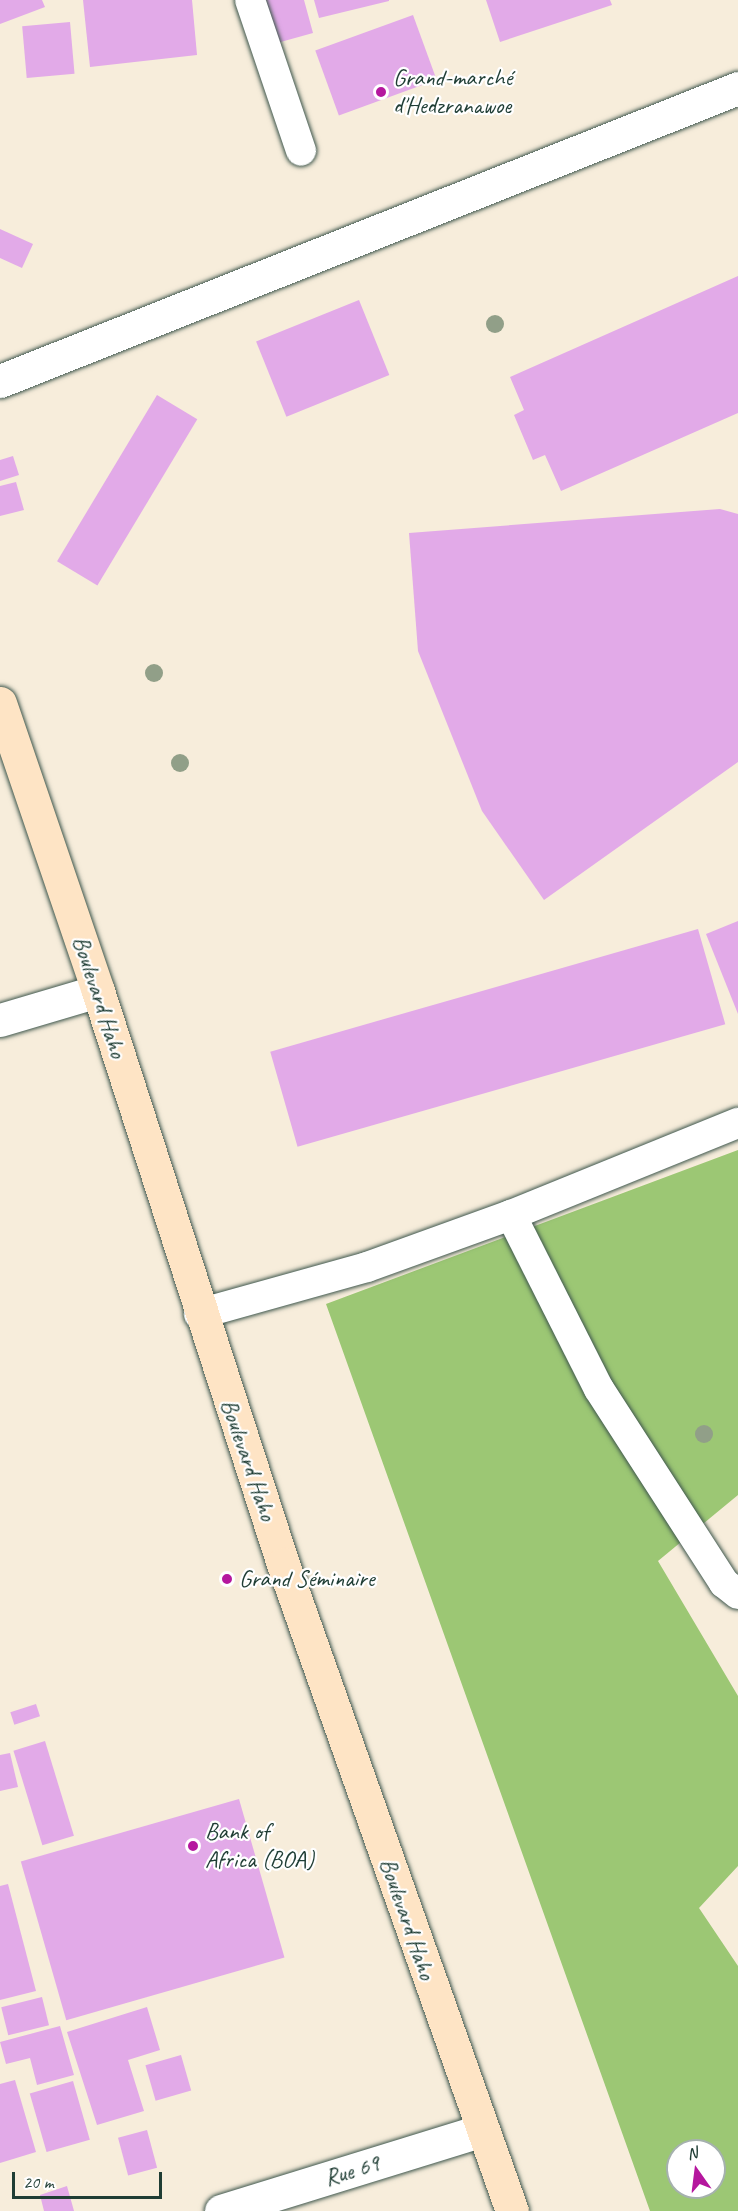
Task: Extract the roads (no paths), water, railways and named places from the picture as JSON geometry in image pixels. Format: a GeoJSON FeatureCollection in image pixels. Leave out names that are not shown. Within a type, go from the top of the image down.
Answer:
{"type":"FeatureCollection","features":[{"type":"Feature","properties":{"kind":"main road","name":"Boulevard Haho"},"geometry":{"type":"LineString","coordinates":[[0,703],[98,991],[199,1314],[512,2211]]}},
{"type":"Feature","properties":{"kind":"street"},"geometry":{"type":"LineString","coordinates":[[0,381],[738,88]]}},
{"type":"Feature","properties":{"kind":"street"},"geometry":{"type":"LineString","coordinates":[[0,1020],[98,991]]}},
{"type":"Feature","properties":{"kind":"street","name":"Rue 69"},"geometry":{"type":"LineString","coordinates":[[221,2211],[482,2130]]}},
{"type":"Feature","properties":{"kind":"lane"},"geometry":{"type":"LineString","coordinates":[[250,0],[301,151]]}},
{"type":"Feature","properties":{"kind":"lane"},"geometry":{"type":"LineString","coordinates":[[199,1314],[367,1267],[511,1215],[738,1123]]}},
{"type":"Feature","properties":{"kind":"lane"},"geometry":{"type":"LineString","coordinates":[[511,1215],[599,1389],[724,1583],[738,1594]]}},
{"type":"Feature","properties":{"kind":"place","name":"Grand-marché d'Hedzranawoe"},"geometry":{"type":"Point","coordinates":[381,92]}},
{"type":"Feature","properties":{"kind":"place","name":"Grand Séminaire"},"geometry":{"type":"Point","coordinates":[227,1579]}},
{"type":"Feature","properties":{"kind":"place","name":"Bank of Africa (BOA)"},"geometry":{"type":"Point","coordinates":[193,1846]}}]}
